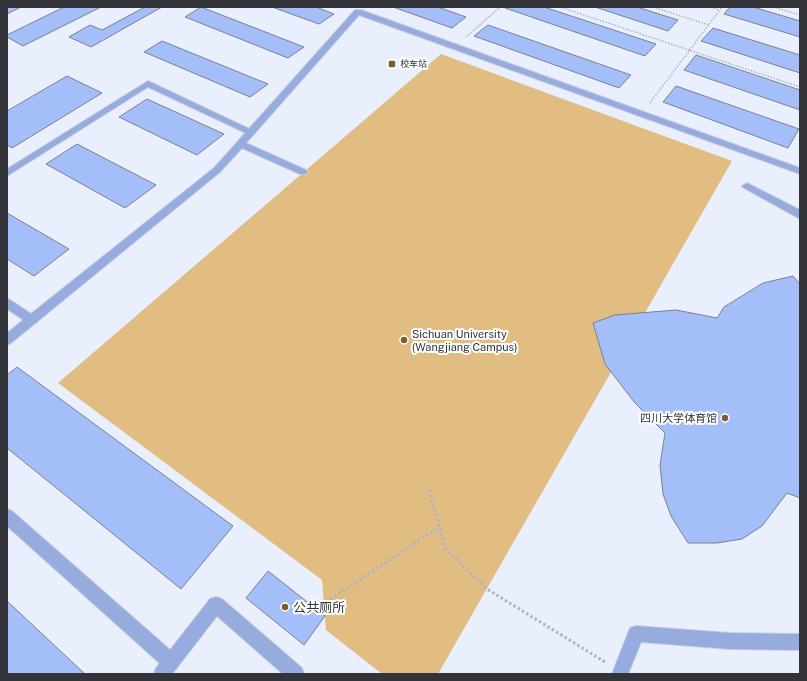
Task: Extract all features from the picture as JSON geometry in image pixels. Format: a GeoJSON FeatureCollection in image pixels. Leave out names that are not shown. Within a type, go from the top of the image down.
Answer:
{"type":"FeatureCollection","features":[{"type":"Feature","properties":{"kind":"street"},"geometry":{"type":"LineString","coordinates":[[7,340],[217,170],[358,12],[800,171]]}},
{"type":"Feature","properties":{"kind":"street"},"geometry":{"type":"LineString","coordinates":[[455,46],[462,40]]}},
{"type":"Feature","properties":{"kind":"street"},"geometry":{"type":"LineString","coordinates":[[7,173],[148,84],[251,132]]}},
{"type":"Feature","properties":{"kind":"street"},"geometry":{"type":"LineString","coordinates":[[240,144],[303,172]]}},
{"type":"Feature","properties":{"kind":"street"},"geometry":{"type":"LineString","coordinates":[[747,186],[800,214]]}},
{"type":"Feature","properties":{"kind":"street"},"geometry":{"type":"LineString","coordinates":[[7,303],[32,320]]}},
{"type":"Feature","properties":{"kind":"street"},"geometry":{"type":"LineString","coordinates":[[7,516],[166,668],[216,605],[296,674]]}},
{"type":"Feature","properties":{"kind":"street"},"geometry":{"type":"LineString","coordinates":[[620,673],[636,634],[730,641],[800,642]]}},
{"type":"Feature","properties":{"kind":"path"},"geometry":{"type":"LineString","coordinates":[[462,40],[500,7]]}},
{"type":"Feature","properties":{"kind":"path"},"geometry":{"type":"LineString","coordinates":[[560,7],[800,87]]}},
{"type":"Feature","properties":{"kind":"path"},"geometry":{"type":"LineString","coordinates":[[653,7],[709,24]]}},
{"type":"Feature","properties":{"kind":"path"},"geometry":{"type":"LineString","coordinates":[[711,7],[719,10]]}},
{"type":"Feature","properties":{"kind":"path"},"geometry":{"type":"LineString","coordinates":[[648,106],[722,7]]}},
{"type":"Feature","properties":{"kind":"path"},"geometry":{"type":"LineString","coordinates":[[773,7],[800,15]]}},
{"type":"Feature","properties":{"kind":"path"},"geometry":{"type":"LineString","coordinates":[[429,490],[445,548],[487,589],[620,673]]}},
{"type":"Feature","properties":{"kind":"path"},"geometry":{"type":"LineString","coordinates":[[330,599],[439,527]]}},
{"type":"Feature","properties":{"kind":"shaded area"},"geometry":{"type":"Polygon","coordinates":[[[441,54],[732,161],[438,674],[382,674],[326,630],[322,580],[58,383],[441,54]]]}},
{"type":"Feature","properties":{"kind":"building"},"geometry":{"type":"Polygon","coordinates":[[[7,7],[21,7],[7,14],[7,7]]]}},
{"type":"Feature","properties":{"kind":"building"},"geometry":{"type":"Polygon","coordinates":[[[64,7],[101,7],[23,46],[7,37],[7,35],[64,7]]]}},
{"type":"Feature","properties":{"kind":"building"},"geometry":{"type":"Polygon","coordinates":[[[145,7],[162,7],[91,47],[69,37],[90,25],[102,30],[145,7]]]}},
{"type":"Feature","properties":{"kind":"building"},"geometry":{"type":"Polygon","coordinates":[[[201,7],[304,47],[288,58],[185,17],[201,7]]]}},
{"type":"Feature","properties":{"kind":"building"},"geometry":{"type":"Polygon","coordinates":[[[272,7],[316,7],[334,14],[319,24],[272,7]]]}},
{"type":"Feature","properties":{"kind":"building"},"geometry":{"type":"Polygon","coordinates":[[[393,7],[438,7],[466,17],[452,28],[393,7]]]}},
{"type":"Feature","properties":{"kind":"building"},"geometry":{"type":"Polygon","coordinates":[[[544,7],[656,44],[645,56],[505,8],[544,7]]]}},
{"type":"Feature","properties":{"kind":"building"},"geometry":{"type":"Polygon","coordinates":[[[595,7],[637,7],[678,20],[668,31],[595,7]]]}},
{"type":"Feature","properties":{"kind":"building"},"geometry":{"type":"Polygon","coordinates":[[[730,7],[753,7],[800,21],[800,37],[724,14],[730,7]]]}},
{"type":"Feature","properties":{"kind":"building"},"geometry":{"type":"Polygon","coordinates":[[[488,25],[631,75],[619,88],[474,36],[488,25]]]}},
{"type":"Feature","properties":{"kind":"building"},"geometry":{"type":"Polygon","coordinates":[[[713,28],[800,55],[800,73],[701,41],[713,28]]]}},
{"type":"Feature","properties":{"kind":"building"},"geometry":{"type":"Polygon","coordinates":[[[162,41],[268,84],[250,97],[144,52],[162,41]]]}},
{"type":"Feature","properties":{"kind":"building"},"geometry":{"type":"Polygon","coordinates":[[[696,55],[800,90],[800,110],[684,70],[696,55]]]}},
{"type":"Feature","properties":{"kind":"building"},"geometry":{"type":"Polygon","coordinates":[[[67,76],[102,93],[12,148],[7,145],[7,111],[67,76]]]}},
{"type":"Feature","properties":{"kind":"building"},"geometry":{"type":"Polygon","coordinates":[[[676,86],[799,129],[788,148],[663,102],[676,86]]]}},
{"type":"Feature","properties":{"kind":"building"},"geometry":{"type":"Polygon","coordinates":[[[147,99],[224,134],[197,155],[119,117],[147,99]]]}},
{"type":"Feature","properties":{"kind":"building"},"geometry":{"type":"Polygon","coordinates":[[[77,144],[156,185],[125,208],[46,164],[77,144]]]}},
{"type":"Feature","properties":{"kind":"building"},"geometry":{"type":"Polygon","coordinates":[[[7,213],[69,249],[34,276],[7,259],[7,213]]]}},
{"type":"Feature","properties":{"kind":"building","name":"四川大学体育馆"},"geometry":{"type":"Polygon","coordinates":[[[793,276],[800,284],[800,498],[787,493],[762,526],[742,539],[717,543],[688,543],[671,516],[663,494],[660,465],[665,433],[635,403],[605,364],[593,323],[615,315],[676,310],[717,318],[724,307],[763,283],[793,276]]]}},
{"type":"Feature","properties":{"kind":"building"},"geometry":{"type":"Polygon","coordinates":[[[17,367],[233,526],[181,589],[7,448],[7,375],[17,367]]]}},
{"type":"Feature","properties":{"kind":"building","name":"公共厕所"},"geometry":{"type":"Polygon","coordinates":[[[268,571],[325,616],[304,645],[246,598],[268,571]]]}},
{"type":"Feature","properties":{"kind":"building"},"geometry":{"type":"Polygon","coordinates":[[[7,601],[85,674],[7,674],[7,601]]]}},
{"type":"Feature","properties":{"kind":"place","name":"校车站"},"geometry":{"type":"Point","coordinates":[392,64]}},
{"type":"Feature","properties":{"kind":"place","name":"Sichuan University (Wangjiang Campus)"},"geometry":{"type":"Point","coordinates":[404,340]}},
{"type":"Feature","properties":{"kind":"place","name":"四川大学体育馆"},"geometry":{"type":"Point","coordinates":[725,418]}},
{"type":"Feature","properties":{"kind":"place","name":"公共厕所"},"geometry":{"type":"Point","coordinates":[285,607]}}]}
